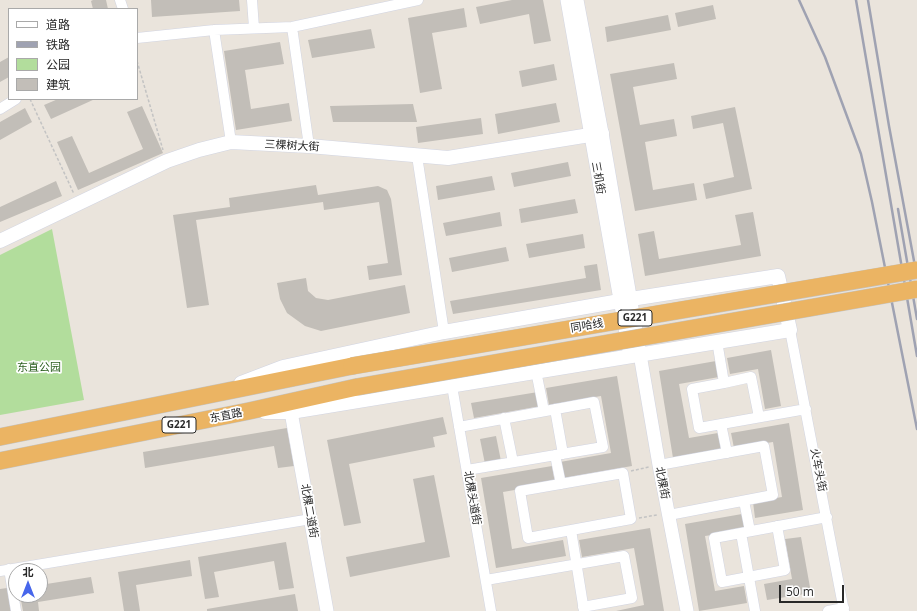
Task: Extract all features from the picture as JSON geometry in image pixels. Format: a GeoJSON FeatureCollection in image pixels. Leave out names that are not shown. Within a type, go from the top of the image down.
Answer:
{"type":"FeatureCollection","features":[{"type":"Feature","properties":{"kind":"highway","name":"同哈线"},"geometry":{"type":"LineString","coordinates":[[209,394],[352,366],[917,270]]}},
{"type":"Feature","properties":{"kind":"highway","name":"同哈线"},"geometry":{"type":"LineString","coordinates":[[357,387],[917,289]]}},
{"type":"Feature","properties":{"kind":"highway","name":"东直路"},"geometry":{"type":"LineString","coordinates":[[0,461],[249,411],[357,387]]}},
{"type":"Feature","properties":{"kind":"highway","name":"G221"},"geometry":{"type":"LineString","coordinates":[[0,437],[209,394]]}},
{"type":"Feature","properties":{"kind":"main road","name":"三棵树大街"},"geometry":{"type":"LineString","coordinates":[[0,240],[167,161],[199,150],[231,142],[309,146],[448,158],[596,134]]}},
{"type":"Feature","properties":{"kind":"main road"},"geometry":{"type":"LineString","coordinates":[[209,394],[283,367],[444,332],[625,300],[778,276],[790,330],[291,412],[249,411]]}},
{"type":"Feature","properties":{"kind":"street"},"geometry":{"type":"LineString","coordinates":[[252,0],[254,28]]}},
{"type":"Feature","properties":{"kind":"street"},"geometry":{"type":"LineString","coordinates":[[138,38],[214,30],[292,27],[418,0]]}},
{"type":"Feature","properties":{"kind":"street","name":"三机街"},"geometry":{"type":"LineString","coordinates":[[567,0],[596,134]]}},
{"type":"Feature","properties":{"kind":"street","name":"三机街"},"geometry":{"type":"LineString","coordinates":[[577,0],[596,134],[635,355]]}},
{"type":"Feature","properties":{"kind":"street"},"geometry":{"type":"LineString","coordinates":[[292,27],[309,146]]}},
{"type":"Feature","properties":{"kind":"street"},"geometry":{"type":"LineString","coordinates":[[214,30],[231,142]]}},
{"type":"Feature","properties":{"kind":"street"},"geometry":{"type":"LineString","coordinates":[[0,109],[14,100]]}},
{"type":"Feature","properties":{"kind":"street"},"geometry":{"type":"LineString","coordinates":[[417,156],[444,332]]}},
{"type":"Feature","properties":{"kind":"street","name":"火车头街"},"geometry":{"type":"LineString","coordinates":[[790,330],[844,610]]}},
{"type":"Feature","properties":{"kind":"street"},"geometry":{"type":"LineString","coordinates":[[717,341],[724,383]]}},
{"type":"Feature","properties":{"kind":"street","name":"北棵街"},"geometry":{"type":"LineString","coordinates":[[635,355],[659,465],[687,611]]}},
{"type":"Feature","properties":{"kind":"street"},"geometry":{"type":"LineString","coordinates":[[536,371],[544,411]]}},
{"type":"Feature","properties":{"kind":"street"},"geometry":{"type":"LineString","coordinates":[[759,418],[751,377],[692,389],[699,428],[759,418],[806,409]]}},
{"type":"Feature","properties":{"kind":"street","name":"北棵头道街"},"geometry":{"type":"LineString","coordinates":[[452,386],[491,611]]}},
{"type":"Feature","properties":{"kind":"street"},"geometry":{"type":"LineString","coordinates":[[459,427],[594,402],[603,447],[467,470]]}},
{"type":"Feature","properties":{"kind":"street"},"geometry":{"type":"LineString","coordinates":[[555,409],[561,484]]}},
{"type":"Feature","properties":{"kind":"street","name":"北棵二道街"},"geometry":{"type":"LineString","coordinates":[[291,412],[327,611]]}},
{"type":"Feature","properties":{"kind":"street"},"geometry":{"type":"LineString","coordinates":[[504,418],[512,462]]}},
{"type":"Feature","properties":{"kind":"street"},"geometry":{"type":"LineString","coordinates":[[721,424],[727,453]]}},
{"type":"Feature","properties":{"kind":"street"},"geometry":{"type":"LineString","coordinates":[[659,465],[764,446],[773,495],[668,514]]}},
{"type":"Feature","properties":{"kind":"street"},"geometry":{"type":"LineString","coordinates":[[623,472],[631,519],[528,538],[520,491],[623,472]]}},
{"type":"Feature","properties":{"kind":"street"},"geometry":{"type":"LineString","coordinates":[[744,501],[749,577],[755,611]]}},
{"type":"Feature","properties":{"kind":"street"},"geometry":{"type":"LineString","coordinates":[[777,526],[785,570],[722,582],[714,538],[777,526],[827,518]]}},
{"type":"Feature","properties":{"kind":"street"},"geometry":{"type":"LineString","coordinates":[[16,611],[4,570],[311,519]]}},
{"type":"Feature","properties":{"kind":"street"},"geometry":{"type":"LineString","coordinates":[[486,580],[576,564],[624,556],[632,598],[584,609],[576,564],[571,530]]}},
{"type":"Feature","properties":{"kind":"street"},"geometry":{"type":"LineString","coordinates":[[828,611],[844,610]]}},
{"type":"Feature","properties":{"kind":"path"},"geometry":{"type":"LineString","coordinates":[[138,64],[167,161]]}},
{"type":"Feature","properties":{"kind":"path"},"geometry":{"type":"LineString","coordinates":[[30,100],[78,203]]}},
{"type":"Feature","properties":{"kind":"path"},"geometry":{"type":"LineString","coordinates":[[623,472],[659,465]]}},
{"type":"Feature","properties":{"kind":"path"},"geometry":{"type":"LineString","coordinates":[[631,519],[668,514]]}},
{"type":"Feature","properties":{"kind":"green space","name":"东直公园"},"geometry":{"type":"Polygon","coordinates":[[[52,229],[84,400],[0,415],[0,255],[52,229]]]}},
{"type":"Feature","properties":{"kind":"building"},"geometry":{"type":"Polygon","coordinates":[[[106,0],[108,8],[93,8],[91,1],[106,0]]]}},
{"type":"Feature","properties":{"kind":"building"},"geometry":{"type":"Polygon","coordinates":[[[151,0],[239,0],[240,11],[152,17],[151,0]]]}},
{"type":"Feature","properties":{"kind":"building"},"geometry":{"type":"Polygon","coordinates":[[[512,0],[543,0],[551,41],[534,44],[529,14],[480,24],[476,7],[512,0]]]}},
{"type":"Feature","properties":{"kind":"building"},"geometry":{"type":"Polygon","coordinates":[[[713,5],[716,19],[678,27],[675,13],[713,5]]]}},
{"type":"Feature","properties":{"kind":"building"},"geometry":{"type":"Polygon","coordinates":[[[464,8],[467,27],[432,33],[442,89],[420,93],[408,18],[464,8]]]}},
{"type":"Feature","properties":{"kind":"building"},"geometry":{"type":"Polygon","coordinates":[[[668,15],[671,30],[607,42],[605,27],[668,15]]]}},
{"type":"Feature","properties":{"kind":"building"},"geometry":{"type":"Polygon","coordinates":[[[371,29],[375,48],[312,58],[308,40],[371,29]]]}},
{"type":"Feature","properties":{"kind":"building"},"geometry":{"type":"Polygon","coordinates":[[[280,42],[284,64],[245,70],[251,109],[289,103],[292,121],[236,130],[224,51],[280,42]]]}},
{"type":"Feature","properties":{"kind":"building"},"geometry":{"type":"Polygon","coordinates":[[[8,58],[8,78],[0,82],[0,62],[8,58]]]}},
{"type":"Feature","properties":{"kind":"building"},"geometry":{"type":"Polygon","coordinates":[[[674,63],[677,79],[633,87],[640,125],[674,119],[677,136],[645,142],[653,190],[694,183],[697,200],[635,211],[610,74],[674,63]]]}},
{"type":"Feature","properties":{"kind":"building"},"geometry":{"type":"Polygon","coordinates":[[[554,64],[557,80],[522,87],[519,71],[554,64]]]}},
{"type":"Feature","properties":{"kind":"building"},"geometry":{"type":"Polygon","coordinates":[[[56,100],[93,100],[51,119],[44,105],[56,100]]]}},
{"type":"Feature","properties":{"kind":"building"},"geometry":{"type":"Polygon","coordinates":[[[556,103],[560,122],[498,134],[495,114],[556,103]]]}},
{"type":"Feature","properties":{"kind":"building"},"geometry":{"type":"Polygon","coordinates":[[[413,104],[417,122],[333,122],[330,106],[413,104]]]}},
{"type":"Feature","properties":{"kind":"building"},"geometry":{"type":"Polygon","coordinates":[[[142,106],[163,153],[78,190],[57,142],[72,136],[89,173],[143,149],[127,112],[142,106]]]}},
{"type":"Feature","properties":{"kind":"building"},"geometry":{"type":"Polygon","coordinates":[[[735,107],[752,189],[706,199],[703,184],[734,177],[723,123],[693,129],[691,116],[735,107]]]}},
{"type":"Feature","properties":{"kind":"building"},"geometry":{"type":"Polygon","coordinates":[[[25,108],[32,122],[0,140],[0,122],[25,108]]]}},
{"type":"Feature","properties":{"kind":"building"},"geometry":{"type":"Polygon","coordinates":[[[481,118],[483,134],[418,143],[416,127],[481,118]]]}},
{"type":"Feature","properties":{"kind":"building"},"geometry":{"type":"Polygon","coordinates":[[[568,162],[571,176],[514,187],[511,173],[568,162]]]}},
{"type":"Feature","properties":{"kind":"building"},"geometry":{"type":"Polygon","coordinates":[[[492,176],[495,190],[438,200],[436,186],[492,176]]]}},
{"type":"Feature","properties":{"kind":"building"},"geometry":{"type":"Polygon","coordinates":[[[56,181],[62,196],[0,222],[0,207],[56,181]]]}},
{"type":"Feature","properties":{"kind":"building"},"geometry":{"type":"Polygon","coordinates":[[[316,185],[318,195],[378,186],[387,190],[391,199],[402,275],[369,280],[367,266],[388,263],[379,202],[324,210],[323,202],[196,220],[209,305],[187,308],[173,215],[230,207],[229,198],[316,185]]]}},
{"type":"Feature","properties":{"kind":"building"},"geometry":{"type":"Polygon","coordinates":[[[575,199],[578,213],[521,223],[519,209],[575,199]]]}},
{"type":"Feature","properties":{"kind":"building"},"geometry":{"type":"Polygon","coordinates":[[[500,212],[502,226],[446,236],[443,223],[500,212]]]}},
{"type":"Feature","properties":{"kind":"building"},"geometry":{"type":"Polygon","coordinates":[[[753,212],[761,256],[645,276],[638,234],[654,231],[659,259],[741,245],[735,215],[753,212]]]}},
{"type":"Feature","properties":{"kind":"building"},"geometry":{"type":"Polygon","coordinates":[[[583,234],[585,248],[529,258],[526,244],[583,234]]]}},
{"type":"Feature","properties":{"kind":"building"},"geometry":{"type":"Polygon","coordinates":[[[506,247],[509,261],[452,272],[449,258],[506,247]]]}},
{"type":"Feature","properties":{"kind":"building"},"geometry":{"type":"Polygon","coordinates":[[[597,264],[601,290],[453,314],[450,301],[586,278],[584,266],[597,264]]]}},
{"type":"Feature","properties":{"kind":"building"},"geometry":{"type":"Polygon","coordinates":[[[306,278],[308,291],[316,298],[328,300],[405,285],[410,313],[321,331],[305,326],[287,313],[280,299],[277,283],[306,278]]]}},
{"type":"Feature","properties":{"kind":"building"},"geometry":{"type":"Polygon","coordinates":[[[771,350],[781,406],[765,409],[758,369],[730,374],[727,358],[771,350]]]}},
{"type":"Feature","properties":{"kind":"building"},"geometry":{"type":"Polygon","coordinates":[[[716,361],[719,377],[679,384],[689,438],[718,433],[721,450],[673,458],[659,371],[716,361]]]}},
{"type":"Feature","properties":{"kind":"building"},"geometry":{"type":"Polygon","coordinates":[[[617,376],[632,466],[563,478],[560,462],[611,453],[601,396],[549,405],[546,388],[617,376]]]}},
{"type":"Feature","properties":{"kind":"building"},"geometry":{"type":"Polygon","coordinates":[[[538,392],[541,406],[474,418],[471,403],[538,392]]]}},
{"type":"Feature","properties":{"kind":"building"},"geometry":{"type":"Polygon","coordinates":[[[443,417],[447,434],[433,437],[435,447],[349,464],[361,523],[344,526],[327,440],[443,417]]]}},
{"type":"Feature","properties":{"kind":"building"},"geometry":{"type":"Polygon","coordinates":[[[789,423],[803,510],[755,518],[753,502],[782,497],[773,442],[734,448],[731,433],[789,423]]]}},
{"type":"Feature","properties":{"kind":"building"},"geometry":{"type":"Polygon","coordinates":[[[287,428],[294,466],[278,468],[274,446],[145,468],[143,452],[287,428]]]}},
{"type":"Feature","properties":{"kind":"building"},"geometry":{"type":"Polygon","coordinates":[[[496,436],[501,461],[485,464],[480,439],[496,436]]]}},
{"type":"Feature","properties":{"kind":"building"},"geometry":{"type":"Polygon","coordinates":[[[552,466],[555,483],[503,492],[512,549],[563,540],[566,556],[496,568],[481,478],[552,466]]]}},
{"type":"Feature","properties":{"kind":"building"},"geometry":{"type":"Polygon","coordinates":[[[434,475],[450,557],[350,577],[346,557],[425,542],[413,479],[434,475]]]}},
{"type":"Feature","properties":{"kind":"building"},"geometry":{"type":"Polygon","coordinates":[[[742,514],[745,530],[705,536],[715,591],[744,586],[747,603],[699,611],[685,524],[742,514]]]}},
{"type":"Feature","properties":{"kind":"building"},"geometry":{"type":"Polygon","coordinates":[[[650,528],[664,611],[616,611],[644,605],[634,548],[582,557],[579,540],[650,528]]]}},
{"type":"Feature","properties":{"kind":"building"},"geometry":{"type":"Polygon","coordinates":[[[801,537],[811,593],[767,600],[764,584],[792,579],[785,539],[801,537]]]}},
{"type":"Feature","properties":{"kind":"building"},"geometry":{"type":"Polygon","coordinates":[[[286,542],[294,588],[279,590],[274,561],[214,572],[219,597],[205,599],[198,557],[286,542]]]}},
{"type":"Feature","properties":{"kind":"building"},"geometry":{"type":"Polygon","coordinates":[[[190,560],[192,576],[136,585],[140,611],[124,611],[118,572],[190,560]]]}},
{"type":"Feature","properties":{"kind":"building"},"geometry":{"type":"Polygon","coordinates":[[[91,577],[94,593],[48,600],[48,584],[91,577]]]}},
{"type":"Feature","properties":{"kind":"building"},"geometry":{"type":"Polygon","coordinates":[[[7,588],[8,603],[10,603],[11,611],[0,611],[0,589],[7,588]]]}},
{"type":"Feature","properties":{"kind":"building"},"geometry":{"type":"Polygon","coordinates":[[[295,594],[298,611],[207,611],[207,609],[295,594]]]}},
{"type":"Feature","properties":{"kind":"building"},"geometry":{"type":"Polygon","coordinates":[[[22,603],[38,603],[39,611],[23,611],[22,603]]]}},
{"type":"Feature","properties":{"kind":"railway"},"geometry":{"type":"LineString","coordinates":[[799,0],[825,57],[861,154],[872,202],[917,429]]}},
{"type":"Feature","properties":{"kind":"railway"},"geometry":{"type":"LineString","coordinates":[[856,0],[917,356]]}},
{"type":"Feature","properties":{"kind":"railway"},"geometry":{"type":"LineString","coordinates":[[868,0],[889,126],[917,277]]}},
{"type":"Feature","properties":{"kind":"railway"},"geometry":{"type":"LineString","coordinates":[[898,209],[917,319]]}}]}
